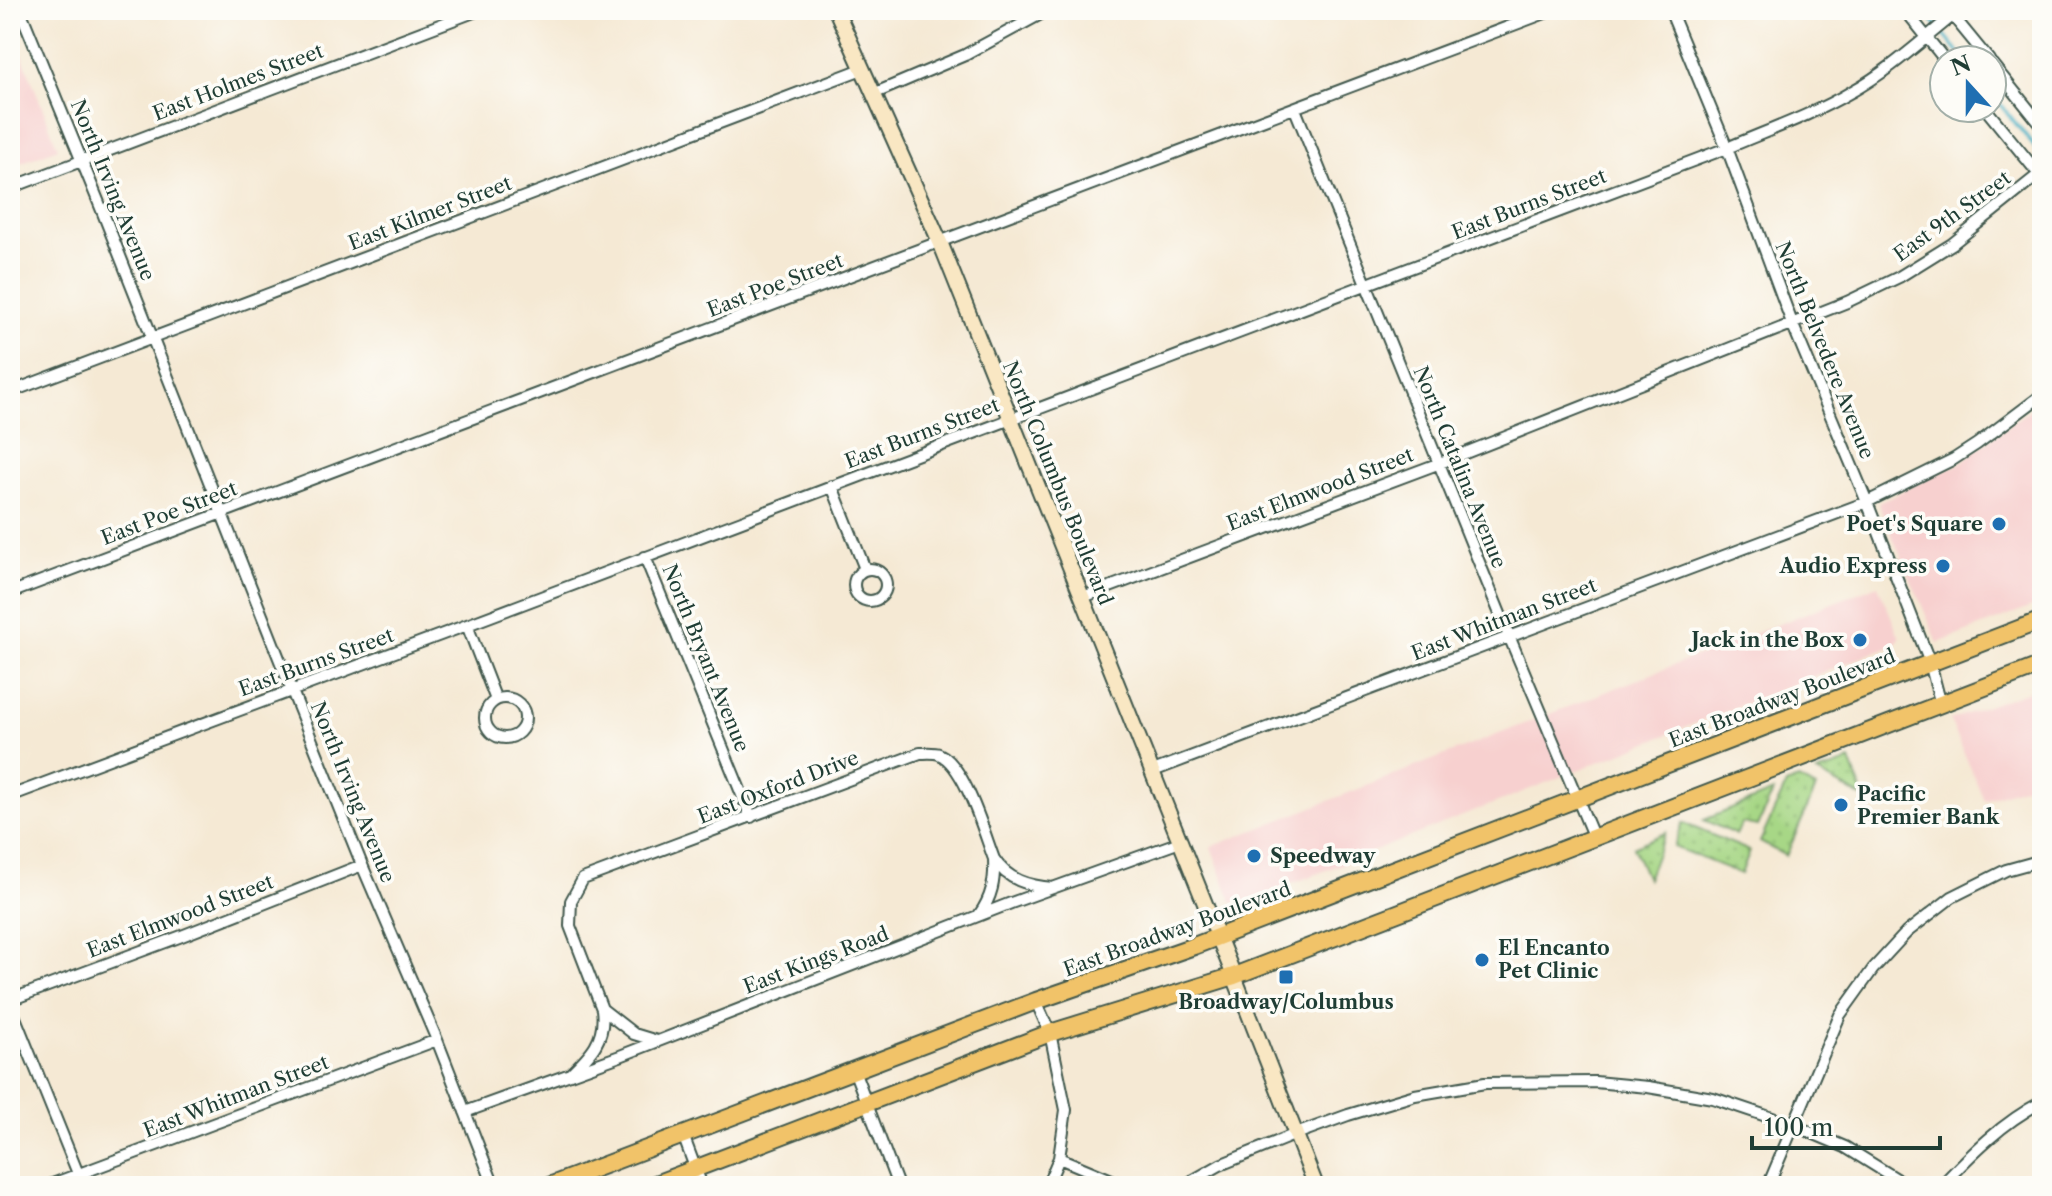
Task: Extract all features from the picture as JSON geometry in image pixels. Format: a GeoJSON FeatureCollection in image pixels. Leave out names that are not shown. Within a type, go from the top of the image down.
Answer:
{"type":"FeatureCollection","features":[{"type":"Feature","properties":{"kind":"main road","name":"East Broadway Boulevard"},"geometry":{"type":"LineString","coordinates":[[549,1186],[1036,1001],[1218,936],[2042,620]]}},
{"type":"Feature","properties":{"kind":"main road"},"geometry":{"type":"LineString","coordinates":[[650,1186],[1050,1033],[1234,976],[2042,665]]}},
{"type":"Feature","properties":{"kind":"street","name":"North Irving Avenue"},"geometry":{"type":"LineString","coordinates":[[20,10],[362,865],[437,1040],[494,1186]]}},
{"type":"Feature","properties":{"kind":"street","name":"East Holmes Street"},"geometry":{"type":"LineString","coordinates":[[10,188],[479,10]]}},
{"type":"Feature","properties":{"kind":"street","name":"North Columbus Boulevard"},"geometry":{"type":"LineString","coordinates":[[836,10],[940,242],[1316,1186]]}},
{"type":"Feature","properties":{"kind":"street"},"geometry":{"type":"LineString","coordinates":[[873,94],[965,55],[1048,10]]}},
{"type":"Feature","properties":{"kind":"street","name":"East Poe Street"},"geometry":{"type":"LineString","coordinates":[[10,593],[1553,10]]}},
{"type":"Feature","properties":{"kind":"street","name":"North Belvedere Avenue"},"geometry":{"type":"LineString","coordinates":[[1670,10],[1727,148],[1792,323],[1930,663],[1941,705]]}},
{"type":"Feature","properties":{"kind":"street"},"geometry":{"type":"LineString","coordinates":[[1905,10],[1932,44]]}},
{"type":"Feature","properties":{"kind":"street"},"geometry":{"type":"LineString","coordinates":[[1953,12],[1977,44]]}},
{"type":"Feature","properties":{"kind":"street","name":"East Burns Street"},"geometry":{"type":"LineString","coordinates":[[10,796],[1727,148],[1852,92],[1890,66],[1953,12]]}},
{"type":"Feature","properties":{"kind":"street","name":"East Kilmer Street"},"geometry":{"type":"LineString","coordinates":[[10,392],[862,69]]}},
{"type":"Feature","properties":{"kind":"street"},"geometry":{"type":"LineString","coordinates":[[2008,84],[2042,126]]}},
{"type":"Feature","properties":{"kind":"street","name":"North Catalina Avenue"},"geometry":{"type":"LineString","coordinates":[[1295,109],[1594,838]]}},
{"type":"Feature","properties":{"kind":"street"},"geometry":{"type":"LineString","coordinates":[[1998,124],[2041,175]]}},
{"type":"Feature","properties":{"kind":"street","name":"East 9th Street"},"geometry":{"type":"LineString","coordinates":[[1792,323],[1847,302],[1899,277],[1952,244],[2041,175]]}},
{"type":"Feature","properties":{"kind":"street","name":"East Elmwood Street"},"geometry":{"type":"LineString","coordinates":[[1083,597],[1440,463],[1792,323]]}},
{"type":"Feature","properties":{"kind":"street","name":"East Whitman Street"},"geometry":{"type":"LineString","coordinates":[[1153,771],[1867,502],[1954,459],[2042,395]]}},
{"type":"Feature","properties":{"kind":"street"},"geometry":{"type":"LineString","coordinates":[[832,486],[865,569]]}},
{"type":"Feature","properties":{"kind":"street","name":"North Bryant Avenue"},"geometry":{"type":"LineString","coordinates":[[645,557],[751,817]]}},
{"type":"Feature","properties":{"kind":"street"},"geometry":{"type":"LineString","coordinates":[[467,625],[496,700]]}},
{"type":"Feature","properties":{"kind":"street","name":"East Oxford Drive"},"geometry":{"type":"LineString","coordinates":[[602,1009],[570,926],[571,901],[583,879],[920,753],[939,754],[956,768],[967,787],[994,859]]}},
{"type":"Feature","properties":{"kind":"street","name":"East Kings Road"},"geometry":{"type":"LineString","coordinates":[[465,1112],[1180,842]]}},
{"type":"Feature","properties":{"kind":"street"},"geometry":{"type":"LineString","coordinates":[[994,859],[1000,868],[1020,883],[1053,888]]}},
{"type":"Feature","properties":{"kind":"street"},"geometry":{"type":"LineString","coordinates":[[977,917],[989,901],[995,877],[994,859]]}},
{"type":"Feature","properties":{"kind":"street"},"geometry":{"type":"LineString","coordinates":[[1768,1186],[1840,1015],[1873,969],[1907,932],[1952,897],[2006,870],[2042,860]]}},
{"type":"Feature","properties":{"kind":"street","name":"East Elmwood Street"},"geometry":{"type":"LineString","coordinates":[[10,1003],[362,865]]}},
{"type":"Feature","properties":{"kind":"street"},"geometry":{"type":"LineString","coordinates":[[1036,1001],[1050,1033],[1066,1110],[1059,1158],[1047,1186]]}},
{"type":"Feature","properties":{"kind":"street"},"geometry":{"type":"LineString","coordinates":[[10,1003],[83,1186]]}},
{"type":"Feature","properties":{"kind":"street"},"geometry":{"type":"LineString","coordinates":[[602,1009],[634,1034],[657,1041]]}},
{"type":"Feature","properties":{"kind":"street"},"geometry":{"type":"LineString","coordinates":[[570,1074],[597,1044],[603,1022],[602,1009]]}},
{"type":"Feature","properties":{"kind":"street","name":"East Whitman Street"},"geometry":{"type":"LineString","coordinates":[[47,1186],[437,1040]]}},
{"type":"Feature","properties":{"kind":"street"},"geometry":{"type":"LineString","coordinates":[[854,1070],[898,1186]]}},
{"type":"Feature","properties":{"kind":"street"},"geometry":{"type":"LineString","coordinates":[[1183,1186],[1220,1165],[1296,1134],[1415,1095],[1485,1083],[1595,1082],[1713,1098],[1793,1125],[1845,1147],[1908,1186]]}},
{"type":"Feature","properties":{"kind":"street"},"geometry":{"type":"LineString","coordinates":[[1941,1186],[1970,1155],[2004,1126],[2042,1102]]}},
{"type":"Feature","properties":{"kind":"street"},"geometry":{"type":"LineString","coordinates":[[683,1135],[702,1186]]}},
{"type":"Feature","properties":{"kind":"street"},"geometry":{"type":"LineString","coordinates":[[1059,1158],[1126,1186]]}},
{"type":"Feature","properties":{"kind":"shaded area"},"geometry":{"type":"Polygon","coordinates":[[[10,24],[58,148],[10,167],[10,24]]]}},
{"type":"Feature","properties":{"kind":"shaded area"},"geometry":{"type":"Polygon","coordinates":[[[2042,400],[2042,603],[1938,643],[1878,503],[1959,464],[2042,400]]]}},
{"type":"Feature","properties":{"kind":"shaded area"},"geometry":{"type":"Polygon","coordinates":[[[1878,585],[1900,638],[1895,644],[1241,904],[1232,902],[1211,847],[1878,585]]]}},
{"type":"Feature","properties":{"kind":"shaded area"},"geometry":{"type":"Polygon","coordinates":[[[2042,686],[2042,780],[1984,800],[1950,720],[2042,686]]]}},
{"type":"Feature","properties":{"kind":"green space"},"geometry":{"type":"Polygon","coordinates":[[[1850,761],[1865,799],[1817,773],[1850,761]]]}},
{"type":"Feature","properties":{"kind":"green space"},"geometry":{"type":"Polygon","coordinates":[[[1798,779],[1816,788],[1786,856],[1760,842],[1786,785],[1798,779]]]}},
{"type":"Feature","properties":{"kind":"green space"},"geometry":{"type":"Polygon","coordinates":[[[1773,792],[1758,826],[1742,823],[1736,835],[1704,820],[1773,792]]]}},
{"type":"Feature","properties":{"kind":"green space"},"geometry":{"type":"Polygon","coordinates":[[[1683,823],[1750,851],[1741,874],[1674,847],[1683,823]]]}},
{"type":"Feature","properties":{"kind":"green space"},"geometry":{"type":"Polygon","coordinates":[[[1665,833],[1647,879],[1633,847],[1665,833]]]}},
{"type":"Feature","properties":{"kind":"waterway"},"geometry":{"type":"LineString","coordinates":[[1924,10],[1952,44]]}},
{"type":"Feature","properties":{"kind":"waterway"},"geometry":{"type":"LineString","coordinates":[[2008,114],[2042,156]]}},
{"type":"Feature","properties":{"kind":"place","name":"Poet's Square"},"geometry":{"type":"Point","coordinates":[1999,524]}},
{"type":"Feature","properties":{"kind":"place","name":"Audio Express"},"geometry":{"type":"Point","coordinates":[1943,566]}},
{"type":"Feature","properties":{"kind":"place","name":"Jack in the Box"},"geometry":{"type":"Point","coordinates":[1860,640]}},
{"type":"Feature","properties":{"kind":"place","name":"Pacific Premier Bank"},"geometry":{"type":"Point","coordinates":[1841,805]}},
{"type":"Feature","properties":{"kind":"place","name":"Speedway"},"geometry":{"type":"Point","coordinates":[1254,856]}},
{"type":"Feature","properties":{"kind":"place","name":"El Encanto Pet Clinic"},"geometry":{"type":"Point","coordinates":[1482,960]}},
{"type":"Feature","properties":{"kind":"place","name":"Broadway/Columbus"},"geometry":{"type":"Point","coordinates":[1286,977]}}]}
